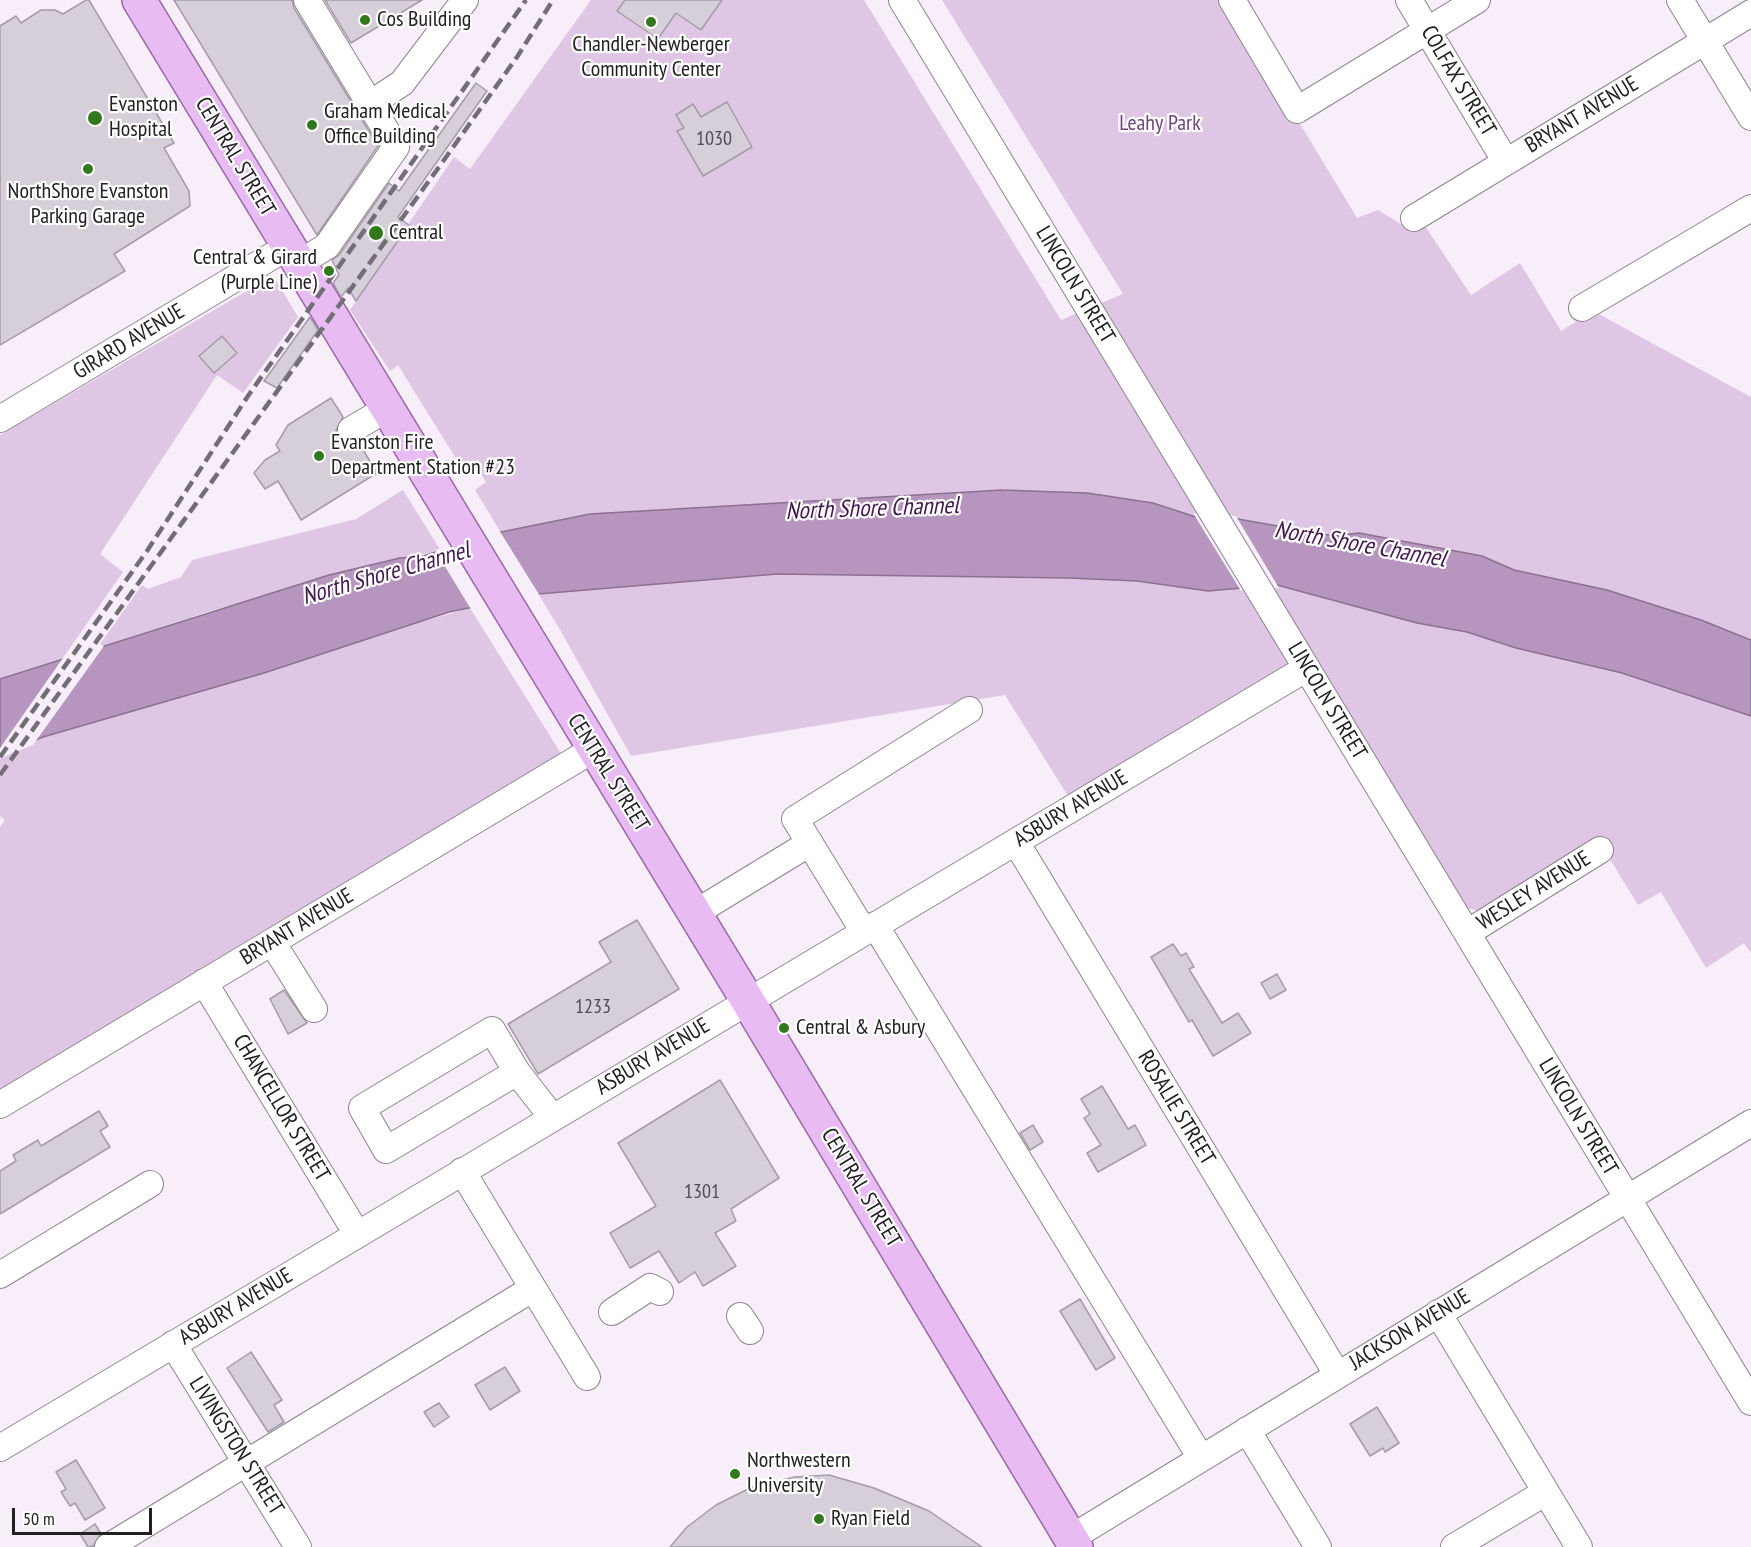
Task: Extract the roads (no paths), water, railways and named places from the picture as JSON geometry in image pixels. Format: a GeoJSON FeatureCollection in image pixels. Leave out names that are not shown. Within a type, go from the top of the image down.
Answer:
{"type":"FeatureCollection","features":[{"type":"Feature","properties":{"kind":"main road","name":"CENTRAL STREET"},"geometry":{"type":"LineString","coordinates":[[139,0],[748,1001],[1073,1542]]}},
{"type":"Feature","properties":{"kind":"street"},"geometry":{"type":"LineString","coordinates":[[307,0],[370,104],[402,83],[465,0]]}},
{"type":"Feature","properties":{"kind":"street","name":"LINCOLN STREET"},"geometry":{"type":"LineString","coordinates":[[902,0],[1751,1402]]}},
{"type":"Feature","properties":{"kind":"street"},"geometry":{"type":"LineString","coordinates":[[1232,0],[1298,110],[1477,0]]}},
{"type":"Feature","properties":{"kind":"street","name":"COLFAX STREET"},"geometry":{"type":"LineString","coordinates":[[1409,0],[1506,162]]}},
{"type":"Feature","properties":{"kind":"street"},"geometry":{"type":"LineString","coordinates":[[1680,0],[1751,117]]}},
{"type":"Feature","properties":{"kind":"street","name":"BRYANT AVENUE"},"geometry":{"type":"LineString","coordinates":[[1414,218],[1751,13]]}},
{"type":"Feature","properties":{"kind":"street","name":"GIRARD AVENUE"},"geometry":{"type":"LineString","coordinates":[[0,419],[294,255],[327,246],[396,147],[370,104]]}},
{"type":"Feature","properties":{"kind":"street"},"geometry":{"type":"LineString","coordinates":[[1582,308],[1751,208]]}},
{"type":"Feature","properties":{"kind":"street"},"geometry":{"type":"LineString","coordinates":[[351,430],[388,408]]}},
{"type":"Feature","properties":{"kind":"street","name":"ASBURY AVENUE"},"geometry":{"type":"LineString","coordinates":[[0,1448],[1307,668]]}},
{"type":"Feature","properties":{"kind":"street"},"geometry":{"type":"LineString","coordinates":[[969,710],[795,819],[869,929],[1201,1458]]}},
{"type":"Feature","properties":{"kind":"street","name":"BRYANT AVENUE"},"geometry":{"type":"LineString","coordinates":[[0,1105],[594,749]]}},
{"type":"Feature","properties":{"kind":"street","name":"ROSALIE STREET"},"geometry":{"type":"LineString","coordinates":[[1016,842],[1337,1374]]}},
{"type":"Feature","properties":{"kind":"street"},"geometry":{"type":"LineString","coordinates":[[695,914],[810,843]]}},
{"type":"Feature","properties":{"kind":"street","name":"WESLEY AVENUE"},"geometry":{"type":"LineString","coordinates":[[1467,933],[1600,850]]}},
{"type":"Feature","properties":{"kind":"street"},"geometry":{"type":"LineString","coordinates":[[272,942],[314,1009]]}},
{"type":"Feature","properties":{"kind":"street","name":"CHANCELLOR STREET"},"geometry":{"type":"LineString","coordinates":[[204,982],[357,1234]]}},
{"type":"Feature","properties":{"kind":"street"},"geometry":{"type":"LineString","coordinates":[[517,1072],[386,1150],[362,1108],[492,1030],[517,1072],[552,1117]]}},
{"type":"Feature","properties":{"kind":"street","name":"JACKSON AVENUE"},"geometry":{"type":"LineString","coordinates":[[1073,1542],[1201,1458],[1751,1123]]}},
{"type":"Feature","properties":{"kind":"street"},"geometry":{"type":"LineString","coordinates":[[462,1171],[587,1377]]}},
{"type":"Feature","properties":{"kind":"street"},"geometry":{"type":"LineString","coordinates":[[0,1275],[150,1184]]}},
{"type":"Feature","properties":{"kind":"street"},"geometry":{"type":"LineString","coordinates":[[612,1312],[655,1290],[625,1280]]}},
{"type":"Feature","properties":{"kind":"street"},"geometry":{"type":"LineString","coordinates":[[108,1547],[532,1289]]}},
{"type":"Feature","properties":{"kind":"street"},"geometry":{"type":"LineString","coordinates":[[1438,1313],[1579,1547]]}},
{"type":"Feature","properties":{"kind":"street","name":"LIVINGSTON STREET"},"geometry":{"type":"LineString","coordinates":[[173,1344],[298,1547]]}},
{"type":"Feature","properties":{"kind":"street"},"geometry":{"type":"LineString","coordinates":[[1247,1430],[1318,1547]]}},
{"type":"Feature","properties":{"kind":"street"},"geometry":{"type":"LineString","coordinates":[[1454,1547],[1546,1492]]}},
{"type":"Feature","properties":{"kind":"water","name":"North Shore Channel"},"geometry":{"type":"Polygon","coordinates":[[[1002,490],[1087,493],[1153,503],[1196,517],[1238,519],[1334,536],[1359,533],[1482,556],[1514,570],[1607,590],[1701,620],[1751,640],[1751,716],[1622,673],[1516,648],[1467,632],[1417,623],[1277,585],[1208,591],[1137,581],[1069,578],[777,574],[538,594],[449,612],[264,673],[43,737],[0,755],[0,679],[329,575],[400,558],[423,556],[501,532],[590,514],[1002,490]]]}},
{"type":"Feature","properties":{"kind":"railway"},"geometry":{"type":"LineString","coordinates":[[0,757],[147,551],[248,396],[526,0]]}},
{"type":"Feature","properties":{"kind":"railway"},"geometry":{"type":"LineString","coordinates":[[0,775],[439,167],[517,57],[553,0]]}},
{"type":"Feature","properties":{"kind":"place","name":"Cos Building"},"geometry":{"type":"Point","coordinates":[365,20]}},
{"type":"Feature","properties":{"kind":"place","name":"Chandler-Newberger Community Center"},"geometry":{"type":"Point","coordinates":[651,22]}},
{"type":"Feature","properties":{"kind":"place","name":"Evanston Hospital"},"geometry":{"type":"Point","coordinates":[95,118]}},
{"type":"Feature","properties":{"kind":"place","name":"Graham Medical Office Building"},"geometry":{"type":"Point","coordinates":[312,125]}},
{"type":"Feature","properties":{"kind":"place","name":"NorthShore Evanston Parking Garage"},"geometry":{"type":"Point","coordinates":[88,169]}},
{"type":"Feature","properties":{"kind":"place","name":"Central"},"geometry":{"type":"Point","coordinates":[376,233]}},
{"type":"Feature","properties":{"kind":"place","name":"Central & Girard (Purple Line)"},"geometry":{"type":"Point","coordinates":[329,271]}},
{"type":"Feature","properties":{"kind":"place","name":"Evanston Fire Department Station #23"},"geometry":{"type":"Point","coordinates":[319,456]}},
{"type":"Feature","properties":{"kind":"place","name":"Central & Asbury"},"geometry":{"type":"Point","coordinates":[784,1028]}},
{"type":"Feature","properties":{"kind":"place","name":"Northwestern University"},"geometry":{"type":"Point","coordinates":[735,1474]}},
{"type":"Feature","properties":{"kind":"place","name":"Ryan Field"},"geometry":{"type":"Point","coordinates":[819,1519]}},
{"type":"Feature","properties":{"kind":"park label","name":"Leahy Park"},"geometry":{"type":"Point","coordinates":[1160,124]}}]}
